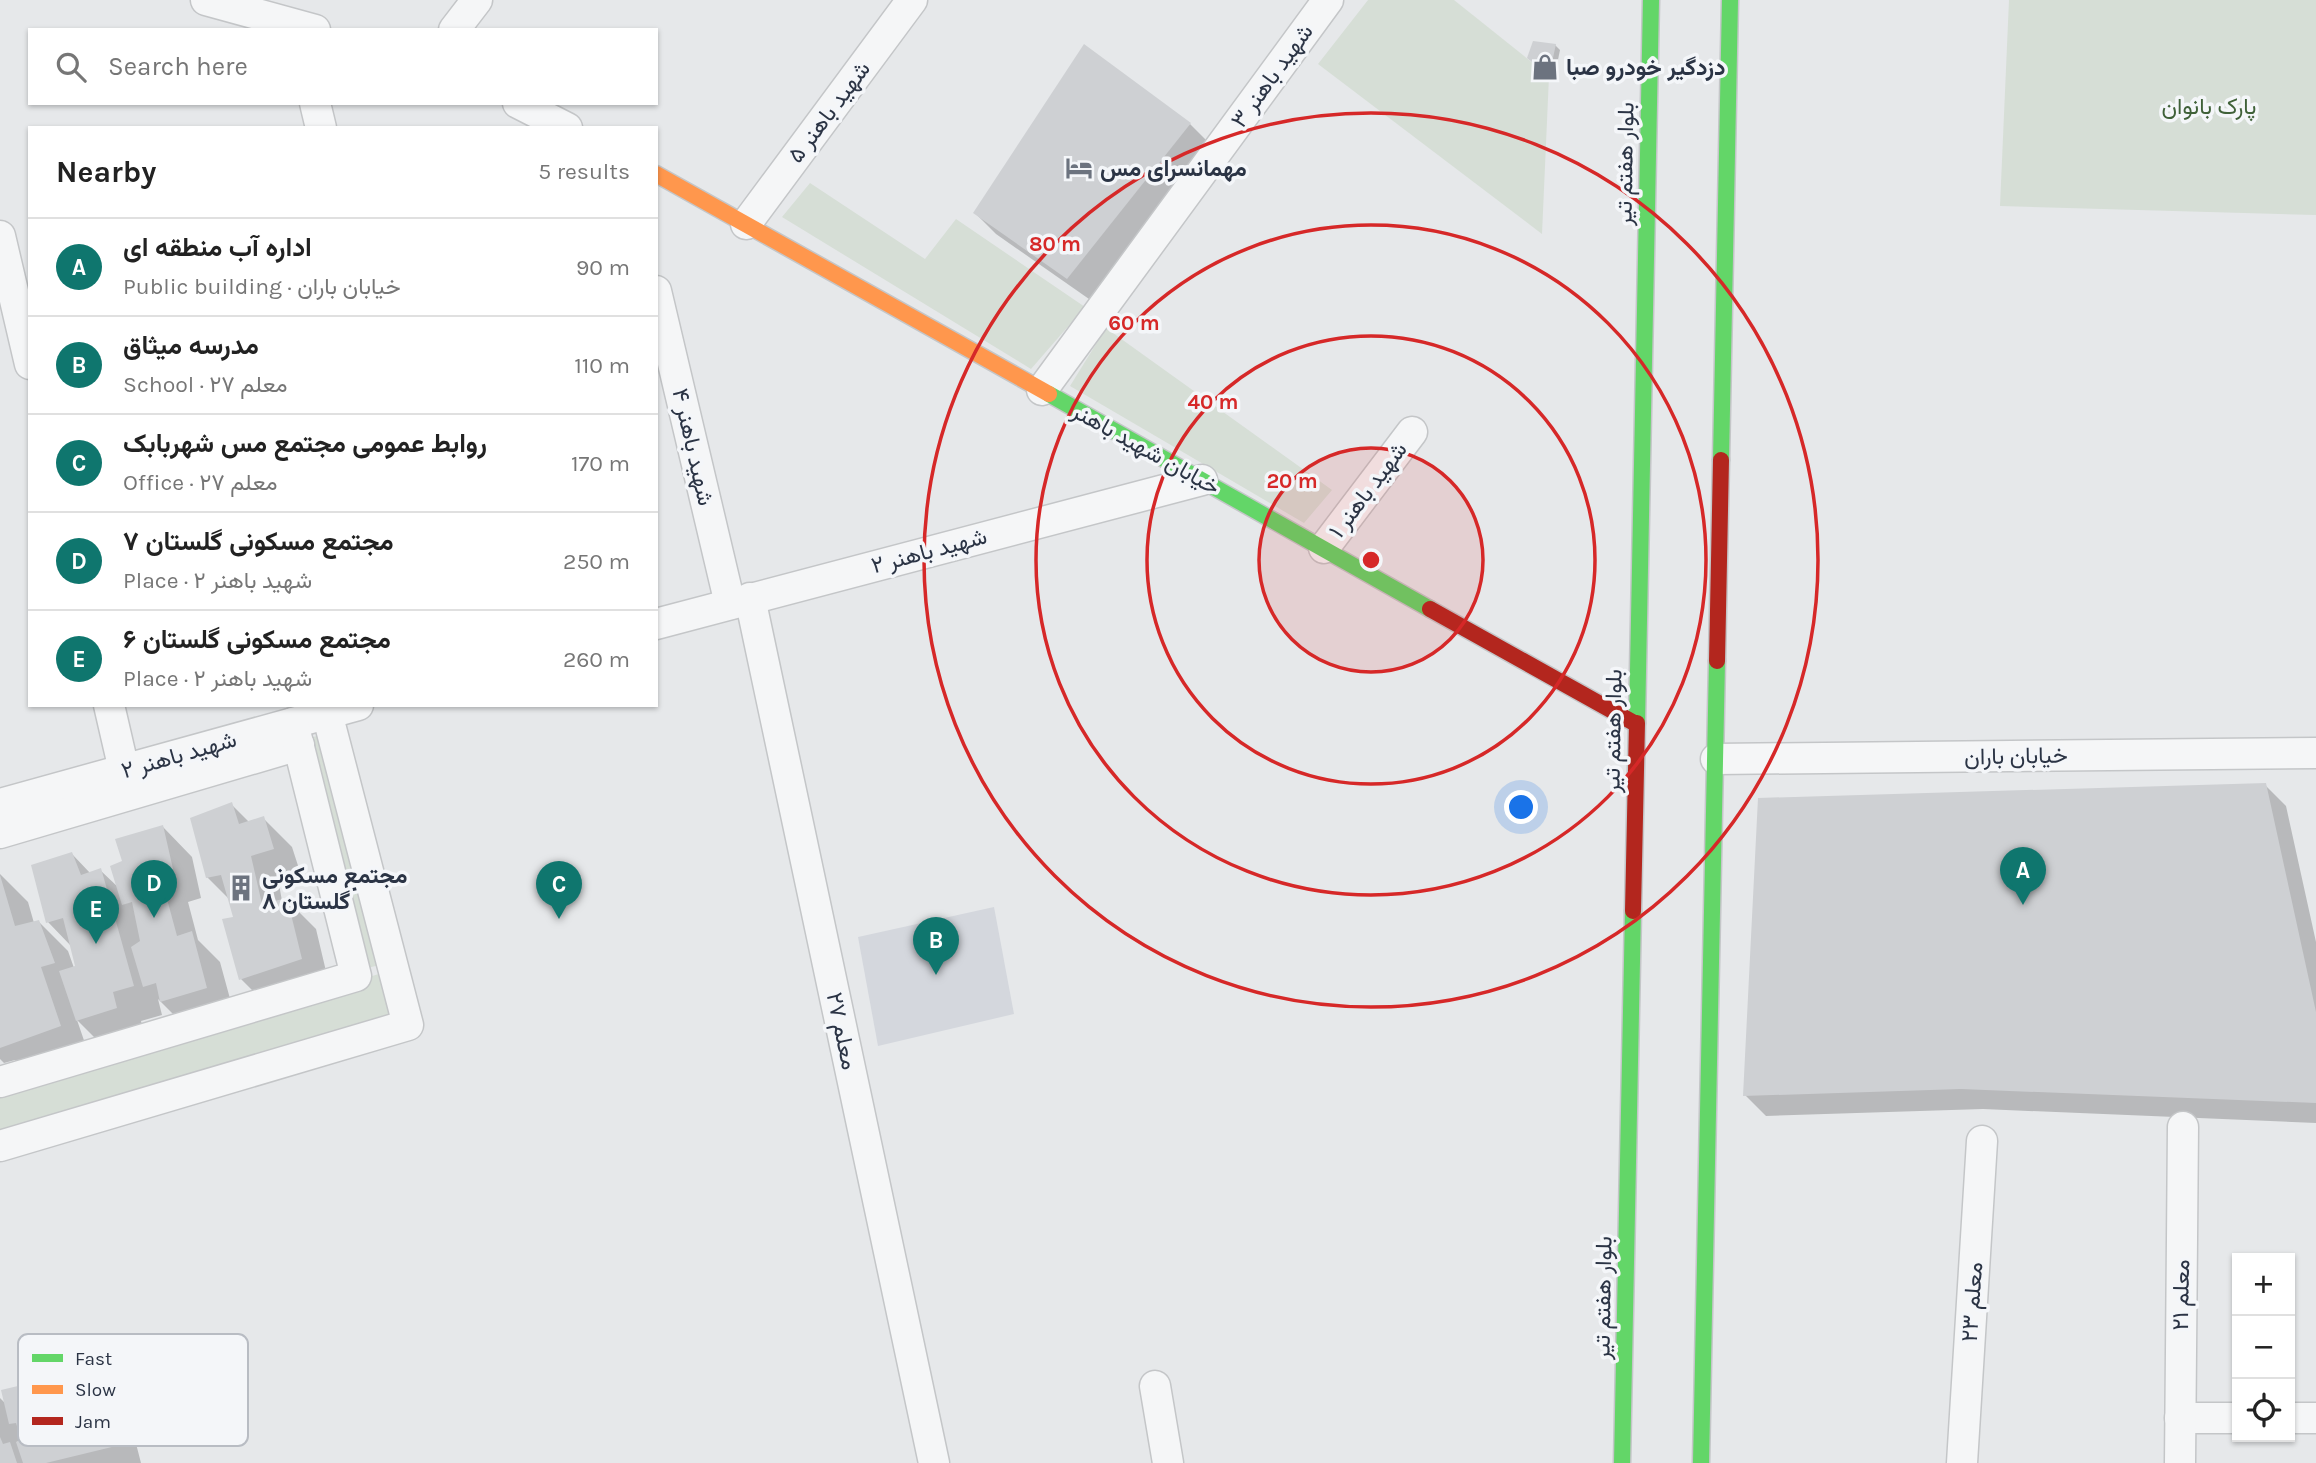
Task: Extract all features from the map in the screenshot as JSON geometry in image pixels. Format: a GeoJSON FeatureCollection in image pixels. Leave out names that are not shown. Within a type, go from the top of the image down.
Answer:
{"type":"FeatureCollection","features":[{"type":"Feature","properties":{"kind":"main road","name":"بلوار هفتم تیر"},"geometry":{"type":"LineString","coordinates":[[1622,1463],[1651,0]]}},
{"type":"Feature","properties":{"kind":"main road"},"geometry":{"type":"LineString","coordinates":[[1701,1463],[1730,0]]}},
{"type":"Feature","properties":{"kind":"main road","name":"خیابان شهید باهنر"},"geometry":{"type":"LineString","coordinates":[[658,175],[1636,724]]}},
{"type":"Feature","properties":{"kind":"street"},"geometry":{"type":"LineString","coordinates":[[206,0],[303,28]]}},
{"type":"Feature","properties":{"kind":"street"},"geometry":{"type":"LineString","coordinates":[[456,28],[477,0]]}},
{"type":"Feature","properties":{"kind":"street","name":"شهید باهنر ۵"},"geometry":{"type":"LineString","coordinates":[[746,224],[912,0]]}},
{"type":"Feature","properties":{"kind":"street","name":"شهید باهنر ۳"},"geometry":{"type":"LineString","coordinates":[[1042,390],[1328,0]]}},
{"type":"Feature","properties":{"kind":"street"},"geometry":{"type":"LineString","coordinates":[[315,105],[321,126]]}},
{"type":"Feature","properties":{"kind":"street"},"geometry":{"type":"LineString","coordinates":[[522,105],[563,126]]}},
{"type":"Feature","properties":{"kind":"street"},"geometry":{"type":"LineString","coordinates":[[0,236],[28,355]]}},
{"type":"Feature","properties":{"kind":"street","name":"شهید باهنر ۴"},"geometry":{"type":"LineString","coordinates":[[658,298],[740,601]]}},
{"type":"Feature","properties":{"kind":"street","name":"شهید باهنر ۱"},"geometry":{"type":"LineString","coordinates":[[1324,548],[1412,432]]}},
{"type":"Feature","properties":{"kind":"street","name":"شهید باهنر ۲"},"geometry":{"type":"LineString","coordinates":[[658,623],[1202,480]]}},
{"type":"Feature","properties":{"kind":"street","name":"معلم ۲۷"},"geometry":{"type":"LineString","coordinates":[[740,601],[934,1463]]}},
{"type":"Feature","properties":{"kind":"street"},"geometry":{"type":"LineString","coordinates":[[109,707],[124,770]]}},
{"type":"Feature","properties":{"kind":"street","name":"شهید باهنر ۲"},"geometry":{"type":"LineString","coordinates":[[0,804],[124,770],[296,734],[327,713],[350,707]]}},
{"type":"Feature","properties":{"kind":"street"},"geometry":{"type":"LineString","coordinates":[[0,1146],[408,1026],[327,713]]}},
{"type":"Feature","properties":{"kind":"street"},"geometry":{"type":"LineString","coordinates":[[0,834],[296,734],[356,976]]}},
{"type":"Feature","properties":{"kind":"street","name":"خیابان باران"},"geometry":{"type":"LineString","coordinates":[[1716,760],[2316,753]]}},
{"type":"Feature","properties":{"kind":"street"},"geometry":{"type":"LineString","coordinates":[[0,1082],[392,965]]}},
{"type":"Feature","properties":{"kind":"street","name":"معلم ۲۱"},"geometry":{"type":"LineString","coordinates":[[2180,1463],[2183,1127]]}},
{"type":"Feature","properties":{"kind":"street","name":"معلم ۲۳"},"geometry":{"type":"LineString","coordinates":[[1962,1463],[1982,1141]]}},
{"type":"Feature","properties":{"kind":"street"},"geometry":{"type":"LineString","coordinates":[[1155,1386],[1168,1463]]}},
{"type":"Feature","properties":{"kind":"street"},"geometry":{"type":"LineString","coordinates":[[2180,1418],[2232,1418]]}},
{"type":"Feature","properties":{"kind":"street"},"geometry":{"type":"LineString","coordinates":[[2295,1418],[2316,1418]]}},
{"type":"Feature","properties":{"kind":"shaded area"},"geometry":{"type":"Polygon","coordinates":[[[994,907],[1014,1014],[878,1046],[858,937],[994,907]]]}},
{"type":"Feature","properties":{"kind":"green space"},"geometry":{"type":"Polygon","coordinates":[[[1368,0],[1454,0],[1549,76],[1542,234],[1318,64],[1368,0]]]}},
{"type":"Feature","properties":{"kind":"green space","name":"پارک بانوان"},"geometry":{"type":"Polygon","coordinates":[[[2009,0],[2316,0],[2316,215],[2000,206],[2009,0]]]}},
{"type":"Feature","properties":{"kind":"green space"},"geometry":{"type":"Polygon","coordinates":[[[810,183],[925,259],[956,219],[1085,307],[1031,369],[782,217],[810,183]]]}},
{"type":"Feature","properties":{"kind":"green space"},"geometry":{"type":"Polygon","coordinates":[[[1106,328],[1332,490],[1304,523],[1070,386],[1106,328]]]}},
{"type":"Feature","properties":{"kind":"green space"},"geometry":{"type":"Polygon","coordinates":[[[327,733],[387,963],[360,970],[303,740],[327,733]]]}},
{"type":"Feature","properties":{"kind":"green space"},"geometry":{"type":"Polygon","coordinates":[[[389,971],[402,1023],[0,1141],[0,1087],[389,971]]]}},
{"type":"Feature","properties":{"kind":"building","name":"دزدگیر خودرو صبا"},"geometry":{"type":"Polygon","coordinates":[[[1533,41],[1556,44],[1549,76],[1527,58],[1533,41]]]}},
{"type":"Feature","properties":{"kind":"building","name":"مهمانسرای مس"},"geometry":{"type":"Polygon","coordinates":[[[1084,44],[1191,123],[1067,279],[973,213],[1084,44]]]}},
{"type":"Feature","properties":{"kind":"building"},"geometry":{"type":"Polygon","coordinates":[[[2266,783],[2316,1012],[2316,1103],[1961,1089],[1743,1096],[1758,798],[2266,783]]]}},
{"type":"Feature","properties":{"kind":"building","name":"مجتمع مسکونی گلستان ۸"},"geometry":{"type":"Polygon","coordinates":[[[232,802],[239,824],[264,816],[274,849],[251,856],[262,904],[287,898],[302,959],[239,980],[222,919],[233,917],[221,875],[206,878],[190,818],[232,802]]]}},
{"type":"Feature","properties":{"kind":"building"},"geometry":{"type":"Polygon","coordinates":[[[163,825],[173,869],[160,873],[177,936],[192,931],[207,988],[160,1002],[156,983],[143,987],[131,947],[140,941],[132,902],[122,905],[110,866],[122,861],[115,839],[163,825]]]}},
{"type":"Feature","properties":{"kind":"building"},"geometry":{"type":"Polygon","coordinates":[[[72,852],[81,875],[101,868],[134,986],[113,992],[117,1008],[76,1021],[59,971],[75,966],[63,918],[46,923],[31,865],[72,852]]]}},
{"type":"Feature","properties":{"kind":"building"},"geometry":{"type":"Polygon","coordinates":[[[0,875],[15,926],[39,920],[55,963],[41,967],[61,1026],[0,1048],[0,875]]]}},
{"type":"Feature","properties":{"kind":"building"},"geometry":{"type":"Polygon","coordinates":[[[18,1386],[18,1429],[16,1423],[9,1424],[1,1390],[18,1386]]]}},
{"type":"Feature","properties":{"kind":"building"},"geometry":{"type":"Polygon","coordinates":[[[0,1437],[3,1444],[10,1442],[17,1463],[0,1463],[0,1437]]]}},
{"type":"Feature","properties":{"kind":"building"},"geometry":{"type":"Polygon","coordinates":[[[18,1441],[18,1446],[116,1446],[46,1463],[23,1463],[16,1442],[18,1441]]]}},
{"type":"Feature","properties":{"kind":"traffic: fast"},"geometry":{"type":"LineString","coordinates":[[1637,723],[1651,0]]}},
{"type":"Feature","properties":{"kind":"traffic: fast"},"geometry":{"type":"LineString","coordinates":[[1721,460],[1730,0]]}},
{"type":"Feature","properties":{"kind":"traffic: fast"},"geometry":{"type":"LineString","coordinates":[[1049,394],[1430,609]]}},
{"type":"Feature","properties":{"kind":"traffic: fast"},"geometry":{"type":"LineString","coordinates":[[1701,1463],[1717,661]]}},
{"type":"Feature","properties":{"kind":"traffic: fast"},"geometry":{"type":"LineString","coordinates":[[1622,1463],[1633,911]]}},
{"type":"Feature","properties":{"kind":"traffic: slow"},"geometry":{"type":"LineString","coordinates":[[658,175],[1049,394]]}},
{"type":"Feature","properties":{"kind":"traffic: jam"},"geometry":{"type":"LineString","coordinates":[[1717,661],[1721,460]]}},
{"type":"Feature","properties":{"kind":"traffic: jam"},"geometry":{"type":"LineString","coordinates":[[1430,609],[1636,724]]}},
{"type":"Feature","properties":{"kind":"traffic: jam"},"geometry":{"type":"LineString","coordinates":[[1633,911],[1637,723]]}},
{"type":"Feature","properties":{"kind":"place","name":"دزدگیر خودرو صبا"},"geometry":{"type":"Point","coordinates":[1545,67]}},
{"type":"Feature","properties":{"kind":"place","name":"مهمانسرای مس"},"geometry":{"type":"Point","coordinates":[1079,168]}},
{"type":"Feature","properties":{"kind":"place","name":"مجتمع مسکونی گلستان ۸"},"geometry":{"type":"Point","coordinates":[241,888]}},
{"type":"Feature","properties":{"kind":"place","name":"اداره آب منطقه ای"},"geometry":{"type":"Point","coordinates":[2023,905]}},
{"type":"Feature","properties":{"kind":"place","name":"مجتمع مسکونی گلستان ۷"},"geometry":{"type":"Point","coordinates":[154,918]}},
{"type":"Feature","properties":{"kind":"place","name":"روابط عمومی مجتمع مس شهربابک"},"geometry":{"type":"Point","coordinates":[559,919]}},
{"type":"Feature","properties":{"kind":"place","name":"مجتمع مسکونی گلستان ۶"},"geometry":{"type":"Point","coordinates":[96,944]}},
{"type":"Feature","properties":{"kind":"place","name":"مدرسه میثاق"},"geometry":{"type":"Point","coordinates":[936,975]}}]}
